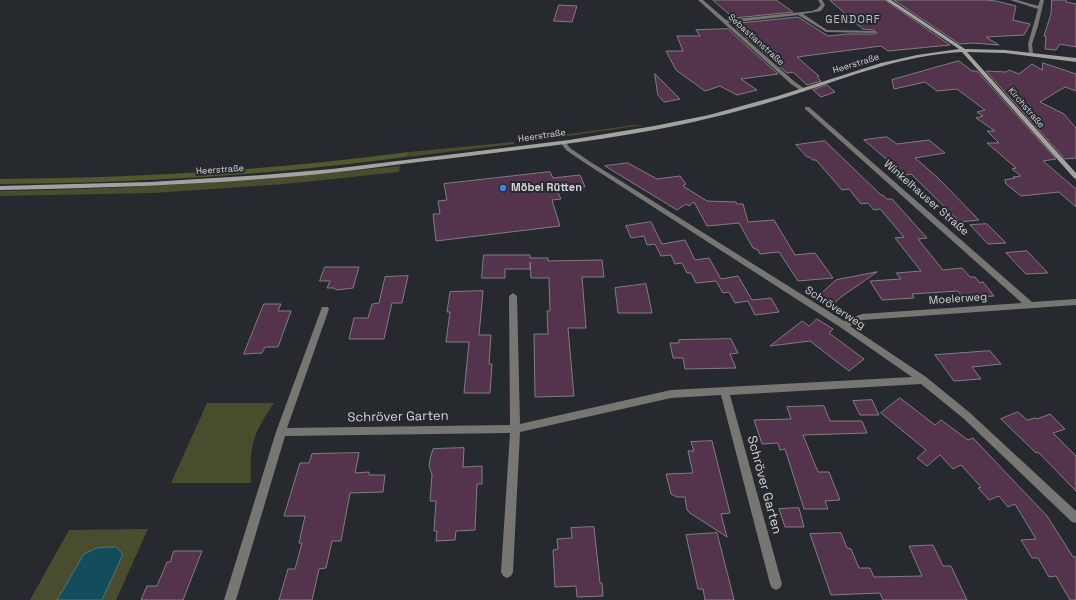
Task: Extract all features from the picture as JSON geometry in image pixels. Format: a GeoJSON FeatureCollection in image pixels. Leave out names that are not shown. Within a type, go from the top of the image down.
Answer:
{"type":"FeatureCollection","features":[{"type":"Feature","properties":{"kind":"main road","name":"Kirchstraße"},"geometry":{"type":"LineString","coordinates":[[888,0],[963,50],[1076,177]]}},
{"type":"Feature","properties":{"kind":"main road","name":"Heerstraße"},"geometry":{"type":"LineString","coordinates":[[0,188],[172,183],[302,174],[520,149],[696,120],[771,100],[903,59],[936,52],[963,50],[1002,51],[1032,53],[1076,60]]}},
{"type":"Feature","properties":{"kind":"street","name":"Sebastianstraße"},"geometry":{"type":"LineString","coordinates":[[700,0],[793,83],[803,90]]}},
{"type":"Feature","properties":{"kind":"street"},"geometry":{"type":"LineString","coordinates":[[724,22],[819,10],[824,5],[820,0]]}},
{"type":"Feature","properties":{"kind":"street"},"geometry":{"type":"LineString","coordinates":[[1012,0],[1040,8]]}},
{"type":"Feature","properties":{"kind":"street"},"geometry":{"type":"LineString","coordinates":[[1032,53],[1030,44],[1042,0]]}},
{"type":"Feature","properties":{"kind":"street"},"geometry":{"type":"LineString","coordinates":[[798,13],[826,32],[874,32]]}},
{"type":"Feature","properties":{"kind":"street","name":"Winkelhauser Straße"},"geometry":{"type":"LineString","coordinates":[[807,108],[1030,305]]}},
{"type":"Feature","properties":{"kind":"street","name":"Schröverweg"},"geometry":{"type":"LineString","coordinates":[[563,142],[568,149],[587,162],[843,325],[923,380],[966,415],[1076,518]]}},
{"type":"Feature","properties":{"kind":"street"},"geometry":{"type":"LineString","coordinates":[[508,572],[515,429],[513,296]]}},
{"type":"Feature","properties":{"kind":"street","name":"Moelerweg"},"geometry":{"type":"LineString","coordinates":[[843,325],[862,317],[1076,302]]}},
{"type":"Feature","properties":{"kind":"street"},"geometry":{"type":"LineString","coordinates":[[230,600],[281,432],[325,309]]}},
{"type":"Feature","properties":{"kind":"street","name":"Schröver Garten"},"geometry":{"type":"LineString","coordinates":[[281,432],[515,429],[671,394],[923,380]]}},
{"type":"Feature","properties":{"kind":"street","name":"Schröver Garten"},"geometry":{"type":"LineString","coordinates":[[725,392],[776,584]]}},
{"type":"Feature","properties":{"kind":"green space"},"geometry":{"type":"Polygon","coordinates":[[[643,125],[520,143],[520,141],[643,125]]]}},
{"type":"Feature","properties":{"kind":"green space"},"geometry":{"type":"Polygon","coordinates":[[[514,142],[514,144],[406,157],[409,152],[514,142]]]}},
{"type":"Feature","properties":{"kind":"green space"},"geometry":{"type":"Polygon","coordinates":[[[409,152],[406,157],[305,169],[203,177],[102,182],[0,184],[0,179],[103,177],[205,172],[307,164],[409,152]]]}},
{"type":"Feature","properties":{"kind":"green space"},"geometry":{"type":"Polygon","coordinates":[[[400,166],[399,172],[285,184],[154,193],[0,196],[0,191],[200,183],[300,176],[400,166]]]}},
{"type":"Feature","properties":{"kind":"green space"},"geometry":{"type":"Polygon","coordinates":[[[207,403],[274,403],[261,423],[254,440],[251,459],[251,483],[171,483],[207,403]]]}},
{"type":"Feature","properties":{"kind":"green space"},"geometry":{"type":"Polygon","coordinates":[[[148,529],[116,600],[30,600],[69,530],[148,529]]]}},
{"type":"Feature","properties":{"kind":"water"},"geometry":{"type":"Polygon","coordinates":[[[116,547],[123,554],[102,600],[57,600],[84,554],[97,548],[116,547]]]}},
{"type":"Feature","properties":{"kind":"building"},"geometry":{"type":"Polygon","coordinates":[[[713,0],[776,0],[793,12],[734,18],[713,0]]]}},
{"type":"Feature","properties":{"kind":"building"},"geometry":{"type":"Polygon","coordinates":[[[830,0],[885,0],[950,45],[888,51],[881,46],[797,57],[819,76],[817,77],[821,81],[807,85],[793,72],[787,73],[736,28],[742,28],[737,24],[740,23],[798,17],[828,36],[877,33],[874,30],[863,29],[830,0]]]}},
{"type":"Feature","properties":{"kind":"building"},"geometry":{"type":"Polygon","coordinates":[[[894,0],[996,1],[1016,6],[1013,20],[1030,24],[1024,35],[986,37],[999,45],[973,43],[960,44],[894,0]]]}},
{"type":"Feature","properties":{"kind":"building"},"geometry":{"type":"Polygon","coordinates":[[[1052,0],[1066,0],[1066,2],[1076,4],[1076,47],[1060,44],[1056,50],[1045,49],[1046,36],[1044,36],[1051,14],[1052,0]]]}},
{"type":"Feature","properties":{"kind":"building"},"geometry":{"type":"Polygon","coordinates":[[[559,5],[577,6],[572,22],[554,21],[559,5]]]}},
{"type":"Feature","properties":{"kind":"building"},"geometry":{"type":"Polygon","coordinates":[[[728,29],[778,74],[741,79],[757,90],[737,95],[720,86],[705,91],[676,70],[666,51],[683,51],[677,36],[700,36],[696,30],[728,29]]]}},
{"type":"Feature","properties":{"kind":"building"},"geometry":{"type":"Polygon","coordinates":[[[959,61],[972,71],[977,71],[1056,159],[1043,161],[1076,189],[1076,207],[1059,192],[1021,196],[1005,183],[1006,182],[1004,180],[1021,176],[1012,169],[1016,168],[987,143],[999,143],[987,131],[995,131],[976,118],[983,116],[977,112],[985,110],[957,89],[937,91],[925,82],[894,89],[892,80],[959,61]]]}},
{"type":"Feature","properties":{"kind":"building"},"geometry":{"type":"Polygon","coordinates":[[[1043,63],[1076,74],[1076,91],[1065,87],[1040,102],[1064,114],[1076,128],[1076,158],[1065,159],[986,71],[1006,72],[1009,70],[1019,74],[1032,64],[1042,70],[1043,63]]]}},
{"type":"Feature","properties":{"kind":"building"},"geometry":{"type":"Polygon","coordinates":[[[655,74],[680,99],[665,102],[663,101],[658,95],[655,74]]]}},
{"type":"Feature","properties":{"kind":"building"},"geometry":{"type":"Polygon","coordinates":[[[827,85],[835,92],[821,97],[813,90],[827,85]]]}},
{"type":"Feature","properties":{"kind":"building"},"geometry":{"type":"Polygon","coordinates":[[[887,137],[897,144],[929,140],[945,153],[915,158],[937,177],[979,220],[960,222],[911,174],[905,175],[864,140],[887,137]]]}},
{"type":"Feature","properties":{"kind":"building"},"geometry":{"type":"Polygon","coordinates":[[[825,141],[881,195],[887,199],[892,199],[927,238],[918,239],[943,270],[962,268],[970,277],[975,277],[980,283],[983,282],[994,296],[963,298],[958,291],[912,294],[914,298],[882,300],[870,281],[901,279],[896,273],[921,271],[895,238],[904,237],[880,209],[874,210],[868,203],[861,204],[849,189],[842,190],[816,160],[807,157],[796,145],[825,141]]]}},
{"type":"Feature","properties":{"kind":"building"},"geometry":{"type":"Polygon","coordinates":[[[628,163],[657,179],[680,176],[686,184],[683,186],[707,201],[736,202],[737,204],[743,204],[748,222],[774,220],[795,255],[815,253],[833,278],[798,281],[779,252],[760,254],[758,250],[753,248],[739,223],[707,226],[694,202],[689,206],[686,204],[677,210],[605,166],[628,163]]]}},
{"type":"Feature","properties":{"kind":"building"},"geometry":{"type":"Polygon","coordinates":[[[550,172],[553,178],[580,175],[585,187],[557,191],[561,199],[552,200],[560,226],[436,241],[433,214],[440,214],[438,201],[447,200],[444,184],[550,172]]]}},
{"type":"Feature","properties":{"kind":"building"},"geometry":{"type":"Polygon","coordinates":[[[651,222],[662,244],[685,240],[695,260],[709,258],[721,279],[738,276],[752,300],[771,298],[779,312],[755,315],[748,301],[735,303],[729,292],[723,293],[716,281],[696,283],[691,273],[687,273],[682,263],[675,264],[671,255],[661,256],[655,244],[647,245],[644,236],[631,238],[626,226],[651,222]]]}},
{"type":"Feature","properties":{"kind":"building"},"geometry":{"type":"Polygon","coordinates":[[[987,224],[1006,243],[988,244],[970,225],[987,224]]]}},
{"type":"Feature","properties":{"kind":"building"},"geometry":{"type":"Polygon","coordinates":[[[1027,251],[1048,273],[1026,274],[1006,253],[1027,251]]]}},
{"type":"Feature","properties":{"kind":"building"},"geometry":{"type":"Polygon","coordinates":[[[484,255],[530,255],[530,258],[548,258],[548,261],[602,260],[604,277],[582,277],[586,328],[568,328],[574,396],[535,397],[534,334],[548,334],[547,311],[550,311],[549,278],[531,278],[530,262],[530,269],[505,269],[505,278],[482,278],[484,255]]]}},
{"type":"Feature","properties":{"kind":"building"},"geometry":{"type":"Polygon","coordinates":[[[325,267],[359,267],[353,288],[336,290],[334,288],[327,288],[330,281],[320,281],[325,267]]]}},
{"type":"Feature","properties":{"kind":"building"},"geometry":{"type":"Polygon","coordinates":[[[877,272],[841,297],[831,306],[817,297],[836,280],[877,272]]]}},
{"type":"Feature","properties":{"kind":"building"},"geometry":{"type":"Polygon","coordinates":[[[408,276],[402,303],[392,303],[384,339],[349,339],[354,318],[368,318],[372,304],[379,303],[385,277],[408,276]]]}},
{"type":"Feature","properties":{"kind":"building"},"geometry":{"type":"Polygon","coordinates":[[[646,284],[652,313],[618,313],[615,288],[646,284]]]}},
{"type":"Feature","properties":{"kind":"building"},"geometry":{"type":"Polygon","coordinates":[[[483,291],[479,335],[491,335],[489,364],[492,364],[490,393],[464,393],[469,342],[446,342],[450,312],[447,312],[450,292],[483,291]]]}},
{"type":"Feature","properties":{"kind":"building"},"geometry":{"type":"Polygon","coordinates":[[[264,304],[281,304],[278,311],[291,311],[278,347],[265,347],[262,353],[244,354],[264,304]]]}},
{"type":"Feature","properties":{"kind":"building"},"geometry":{"type":"Polygon","coordinates":[[[817,319],[833,329],[829,333],[864,359],[849,371],[810,341],[770,346],[802,321],[809,326],[817,319]]]}},
{"type":"Feature","properties":{"kind":"building"},"geometry":{"type":"Polygon","coordinates":[[[731,339],[738,353],[730,354],[736,368],[685,369],[683,358],[673,358],[670,343],[679,343],[679,340],[731,339]]]}},
{"type":"Feature","properties":{"kind":"building"},"geometry":{"type":"Polygon","coordinates":[[[990,351],[1001,364],[972,367],[981,379],[954,381],[935,355],[990,351]]]}},
{"type":"Feature","properties":{"kind":"building"},"geometry":{"type":"Polygon","coordinates":[[[900,398],[935,425],[941,420],[968,440],[973,438],[1047,516],[1073,557],[1076,557],[1076,600],[1070,600],[1056,576],[1049,577],[1038,558],[1032,558],[1021,540],[1036,539],[1015,504],[1008,507],[999,496],[989,500],[978,488],[981,487],[961,465],[953,469],[940,455],[927,466],[917,458],[926,450],[881,413],[900,398]]]}},
{"type":"Feature","properties":{"kind":"building"},"geometry":{"type":"Polygon","coordinates":[[[872,400],[879,415],[860,415],[853,401],[872,400]]]}},
{"type":"Feature","properties":{"kind":"building"},"geometry":{"type":"Polygon","coordinates":[[[824,406],[830,421],[862,421],[867,433],[803,435],[818,472],[829,472],[840,500],[825,501],[828,509],[804,509],[785,449],[780,450],[778,443],[762,444],[754,420],[791,419],[787,407],[824,406]]]}},
{"type":"Feature","properties":{"kind":"building"},"geometry":{"type":"Polygon","coordinates":[[[1018,412],[1027,420],[1037,419],[1050,414],[1065,429],[1053,433],[1076,456],[1076,491],[1038,452],[1036,453],[1001,419],[1018,412]]]}},
{"type":"Feature","properties":{"kind":"building"},"geometry":{"type":"Polygon","coordinates":[[[712,441],[730,513],[721,514],[727,537],[690,513],[687,510],[685,497],[677,497],[671,494],[666,474],[693,473],[688,451],[694,451],[691,442],[712,441]]]}},
{"type":"Feature","properties":{"kind":"building"},"geometry":{"type":"Polygon","coordinates":[[[464,448],[463,467],[482,466],[482,484],[477,484],[475,530],[456,531],[455,540],[436,541],[437,531],[434,531],[436,501],[430,501],[432,475],[429,466],[433,449],[464,448]]]}},
{"type":"Feature","properties":{"kind":"building"},"geometry":{"type":"Polygon","coordinates":[[[359,453],[355,473],[369,472],[369,475],[385,475],[383,492],[350,493],[341,541],[332,541],[326,568],[319,569],[312,600],[279,600],[288,569],[295,569],[302,543],[299,543],[305,516],[284,516],[300,463],[309,463],[312,454],[359,453]]]}},
{"type":"Feature","properties":{"kind":"building"},"geometry":{"type":"Polygon","coordinates":[[[799,508],[804,527],[785,527],[779,509],[799,508]]]}},
{"type":"Feature","properties":{"kind":"building"},"geometry":{"type":"Polygon","coordinates":[[[594,527],[600,583],[602,583],[603,596],[577,597],[576,586],[555,587],[553,550],[558,549],[557,539],[572,538],[571,528],[594,527]]]}},
{"type":"Feature","properties":{"kind":"building"},"geometry":{"type":"Polygon","coordinates":[[[717,533],[734,600],[705,600],[703,589],[698,589],[686,535],[717,533]]]}},
{"type":"Feature","properties":{"kind":"building"},"geometry":{"type":"Polygon","coordinates":[[[841,533],[847,548],[851,549],[859,568],[870,568],[874,577],[922,576],[909,546],[933,545],[943,566],[951,566],[967,600],[883,600],[880,593],[831,595],[810,534],[841,533]]]}},
{"type":"Feature","properties":{"kind":"building"},"geometry":{"type":"Polygon","coordinates":[[[174,551],[202,551],[183,600],[141,600],[147,586],[157,586],[167,562],[170,562],[174,551]]]}},
{"type":"Feature","properties":{"kind":"place","name":"Möbel Rütten"},"geometry":{"type":"Point","coordinates":[503,188]}},
{"type":"Feature","properties":{"kind":"district","name":"GENDORF"},"geometry":{"type":"Point","coordinates":[853,20]}}]}
